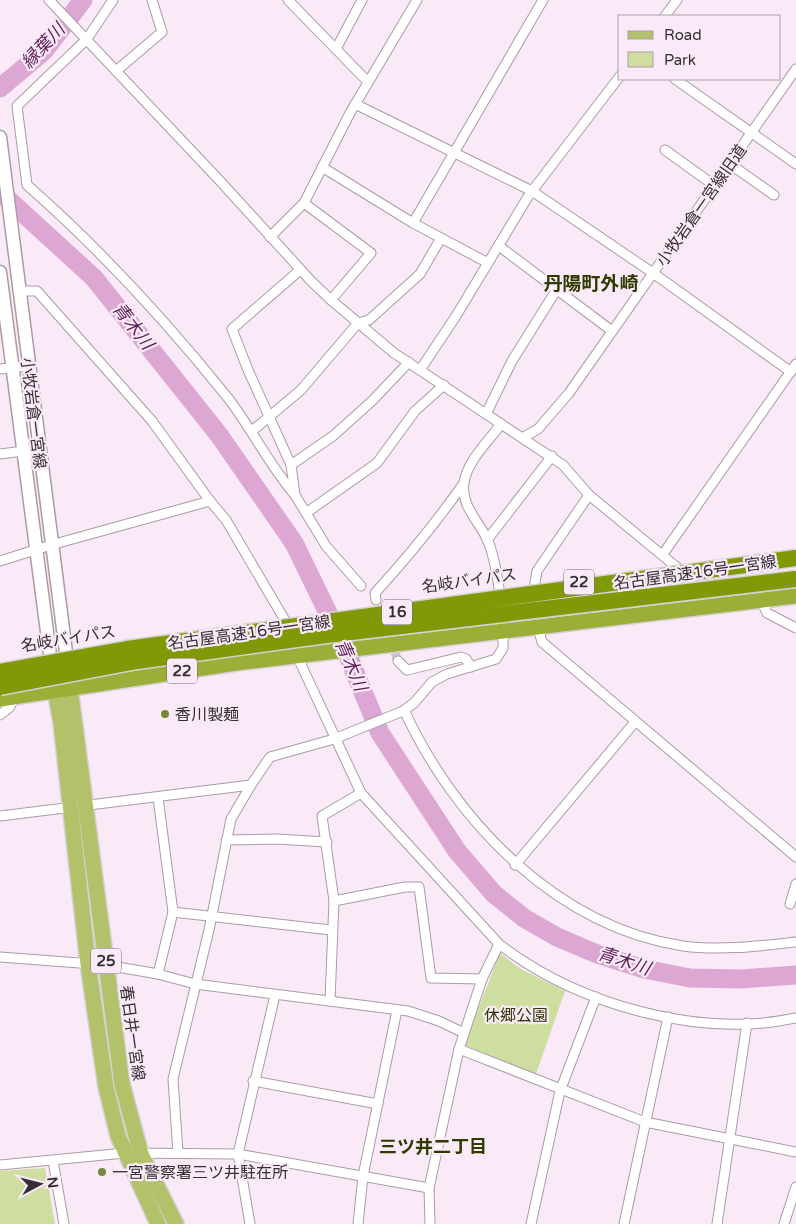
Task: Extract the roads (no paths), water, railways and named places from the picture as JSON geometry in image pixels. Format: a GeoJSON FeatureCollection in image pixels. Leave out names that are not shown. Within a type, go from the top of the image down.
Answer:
{"type":"FeatureCollection","features":[{"type":"Feature","properties":{"kind":"highway","name":"名岐バイパス"},"geometry":{"type":"LineString","coordinates":[[0,668],[66,654],[182,639],[292,621],[679,569],[796,557]]}},
{"type":"Feature","properties":{"kind":"highway","name":"名古屋高速16号一宮線"},"geometry":{"type":"LineString","coordinates":[[0,672],[127,649],[796,557]]}},
{"type":"Feature","properties":{"kind":"highway","name":"名古屋高速16号一宮線"},"geometry":{"type":"LineString","coordinates":[[0,688],[38,678],[156,658],[326,635],[796,579]]}},
{"type":"Feature","properties":{"kind":"highway","name":"22"},"geometry":{"type":"LineString","coordinates":[[0,699],[226,665],[796,596]]}},
{"type":"Feature","properties":{"kind":"main road","name":"小牧岩倉一宮線"},"geometry":{"type":"LineString","coordinates":[[0,137],[18,291],[66,654],[62,689]]}},
{"type":"Feature","properties":{"kind":"main road","name":"小牧岩倉一宮線"},"geometry":{"type":"LineString","coordinates":[[0,272],[6,368],[23,451],[51,658],[62,689]]}},
{"type":"Feature","properties":{"kind":"main road","name":"春日井一宮線"},"geometry":{"type":"LineString","coordinates":[[62,689],[86,805],[122,1084],[141,1154],[176,1224]]}},
{"type":"Feature","properties":{"kind":"main road","name":"25"},"geometry":{"type":"LineString","coordinates":[[62,689],[61,723],[70,807],[88,964],[106,1088],[118,1136],[158,1224]]}},
{"type":"Feature","properties":{"kind":"street"},"geometry":{"type":"LineString","coordinates":[[113,0],[84,36],[18,106],[28,185],[66,220],[147,303],[228,398],[252,431],[280,478],[295,495],[326,546],[361,586]]}},
{"type":"Feature","properties":{"kind":"street"},"geometry":{"type":"LineString","coordinates":[[116,71],[162,32],[152,0]]}},
{"type":"Feature","properties":{"kind":"street"},"geometry":{"type":"LineString","coordinates":[[288,0],[368,82]]}},
{"type":"Feature","properties":{"kind":"street"},"geometry":{"type":"LineString","coordinates":[[297,9],[301,0]]}},
{"type":"Feature","properties":{"kind":"street"},"geometry":{"type":"LineString","coordinates":[[336,49],[362,0]]}},
{"type":"Feature","properties":{"kind":"street"},"geometry":{"type":"LineString","coordinates":[[270,237],[304,203],[355,104],[417,0]]}},
{"type":"Feature","properties":{"kind":"street"},"geometry":{"type":"LineString","coordinates":[[413,223],[543,0]]}},
{"type":"Feature","properties":{"kind":"street"},"geometry":{"type":"LineString","coordinates":[[666,15],[677,0]]}},
{"type":"Feature","properties":{"kind":"street"},"geometry":{"type":"LineString","coordinates":[[54,3],[300,270],[332,300],[358,323],[420,370],[552,456],[568,470],[590,495],[679,569]]}},
{"type":"Feature","properties":{"kind":"street","name":"小牧岩倉一宮線旧道"},"geometry":{"type":"LineString","coordinates":[[524,437],[538,429],[548,418],[612,331],[796,69]]}},
{"type":"Feature","properties":{"kind":"street"},"geometry":{"type":"LineString","coordinates":[[420,370],[532,191],[618,79]]}},
{"type":"Feature","properties":{"kind":"street"},"geometry":{"type":"LineString","coordinates":[[676,80],[796,164]]}},
{"type":"Feature","properties":{"kind":"street"},"geometry":{"type":"LineString","coordinates":[[355,104],[532,191],[793,368],[663,554]]}},
{"type":"Feature","properties":{"kind":"street"},"geometry":{"type":"LineString","coordinates":[[665,150],[715,186]]}},
{"type":"Feature","properties":{"kind":"street"},"geometry":{"type":"LineString","coordinates":[[730,164],[774,195]]}},
{"type":"Feature","properties":{"kind":"street"},"geometry":{"type":"LineString","coordinates":[[322,167],[413,223],[488,263]]}},
{"type":"Feature","properties":{"kind":"street"},"geometry":{"type":"LineString","coordinates":[[304,203],[371,253],[332,300]]}},
{"type":"Feature","properties":{"kind":"street"},"geometry":{"type":"LineString","coordinates":[[252,431],[301,390],[358,323],[369,320],[420,274],[441,238]]}},
{"type":"Feature","properties":{"kind":"street"},"geometry":{"type":"LineString","coordinates":[[499,246],[612,331]]}},
{"type":"Feature","properties":{"kind":"street"},"geometry":{"type":"LineString","coordinates":[[295,495],[291,465],[271,416],[248,370],[232,329],[300,270]]}},
{"type":"Feature","properties":{"kind":"street"},"geometry":{"type":"LineString","coordinates":[[486,414],[512,361],[557,289]]}},
{"type":"Feature","properties":{"kind":"street"},"geometry":{"type":"LineString","coordinates":[[18,291],[37,291],[152,421],[210,502],[226,520],[292,621]]}},
{"type":"Feature","properties":{"kind":"street"},"geometry":{"type":"LineString","coordinates":[[291,465],[333,436],[372,401],[409,362]]}},
{"type":"Feature","properties":{"kind":"street"},"geometry":{"type":"LineString","coordinates":[[6,368],[28,366]]}},
{"type":"Feature","properties":{"kind":"street"},"geometry":{"type":"LineString","coordinates":[[306,513],[377,463],[415,411],[444,385]]}},
{"type":"Feature","properties":{"kind":"street"},"geometry":{"type":"LineString","coordinates":[[376,600],[375,593],[426,536],[464,483],[471,463],[501,424]]}},
{"type":"Feature","properties":{"kind":"street"},"geometry":{"type":"LineString","coordinates":[[0,454],[39,449]]}},
{"type":"Feature","properties":{"kind":"street"},"geometry":{"type":"LineString","coordinates":[[487,540],[552,456]]}},
{"type":"Feature","properties":{"kind":"street"},"geometry":{"type":"LineString","coordinates":[[464,483],[466,503],[487,540],[496,564],[500,594]]}},
{"type":"Feature","properties":{"kind":"street"},"geometry":{"type":"LineString","coordinates":[[534,588],[538,571],[590,495]]}},
{"type":"Feature","properties":{"kind":"street"},"geometry":{"type":"LineString","coordinates":[[0,562],[51,545],[210,502]]}},
{"type":"Feature","properties":{"kind":"street"},"geometry":{"type":"LineString","coordinates":[[761,600],[767,613],[796,628]]}},
{"type":"Feature","properties":{"kind":"street"},"geometry":{"type":"LineString","coordinates":[[538,628],[542,642],[796,857]]}},
{"type":"Feature","properties":{"kind":"street"},"geometry":{"type":"LineString","coordinates":[[178,1153],[174,1079],[231,819],[251,786],[270,757],[334,738],[403,711],[414,703],[432,682],[447,674],[496,659],[503,648],[503,632]]}},
{"type":"Feature","properties":{"kind":"street"},"geometry":{"type":"LineString","coordinates":[[304,657],[334,738],[360,793],[499,944],[523,963],[565,985],[633,1010],[668,1017],[747,1023],[796,1018]]}},
{"type":"Feature","properties":{"kind":"street"},"geometry":{"type":"LineString","coordinates":[[398,661],[407,670],[461,658],[466,659],[471,667]]}},
{"type":"Feature","properties":{"kind":"street"},"geometry":{"type":"LineString","coordinates":[[0,715],[8,708],[16,696]]}},
{"type":"Feature","properties":{"kind":"street"},"geometry":{"type":"LineString","coordinates":[[403,711],[442,777],[484,832],[515,865],[534,881],[584,910],[624,930],[654,940],[683,946],[712,948],[796,942]]}},
{"type":"Feature","properties":{"kind":"street"},"geometry":{"type":"LineString","coordinates":[[515,865],[636,722]]}},
{"type":"Feature","properties":{"kind":"street"},"geometry":{"type":"LineString","coordinates":[[0,816],[251,786]]}},
{"type":"Feature","properties":{"kind":"street"},"geometry":{"type":"LineString","coordinates":[[330,1001],[331,930],[334,901],[322,816],[360,793]]}},
{"type":"Feature","properties":{"kind":"street"},"geometry":{"type":"LineString","coordinates":[[158,798],[173,912],[158,974]]}},
{"type":"Feature","properties":{"kind":"street"},"geometry":{"type":"LineString","coordinates":[[226,840],[276,839],[327,842]]}},
{"type":"Feature","properties":{"kind":"street"},"geometry":{"type":"LineString","coordinates":[[790,904],[796,884]]}},
{"type":"Feature","properties":{"kind":"street"},"geometry":{"type":"LineString","coordinates":[[334,901],[405,887],[420,887],[431,978],[482,979]]}},
{"type":"Feature","properties":{"kind":"street"},"geometry":{"type":"LineString","coordinates":[[173,912],[331,930]]}},
{"type":"Feature","properties":{"kind":"street"},"geometry":{"type":"LineString","coordinates":[[430,1224],[429,1188],[459,1049],[482,979],[499,944]]}},
{"type":"Feature","properties":{"kind":"street"},"geometry":{"type":"LineString","coordinates":[[0,957],[106,965],[158,974],[196,984],[397,1010],[439,1021],[464,1033]]}},
{"type":"Feature","properties":{"kind":"street"},"geometry":{"type":"LineString","coordinates":[[250,1224],[238,1154],[253,1081],[275,995]]}},
{"type":"Feature","properties":{"kind":"street"},"geometry":{"type":"LineString","coordinates":[[531,1224],[560,1091],[596,997]]}},
{"type":"Feature","properties":{"kind":"street"},"geometry":{"type":"LineString","coordinates":[[358,1224],[363,1176],[397,1010]]}},
{"type":"Feature","properties":{"kind":"street"},"geometry":{"type":"LineString","coordinates":[[624,1224],[644,1122],[668,1017]]}},
{"type":"Feature","properties":{"kind":"street"},"geometry":{"type":"LineString","coordinates":[[718,1224],[747,1023]]}},
{"type":"Feature","properties":{"kind":"street"},"geometry":{"type":"LineString","coordinates":[[459,1049],[560,1091],[644,1122],[730,1141],[796,1152]]}},
{"type":"Feature","properties":{"kind":"street"},"geometry":{"type":"LineString","coordinates":[[253,1081],[378,1104]]}},
{"type":"Feature","properties":{"kind":"street"},"geometry":{"type":"LineString","coordinates":[[0,1165],[125,1153],[238,1154],[429,1188]]}},
{"type":"Feature","properties":{"kind":"street"},"geometry":{"type":"LineString","coordinates":[[53,1161],[64,1224]]}},
{"type":"Feature","properties":{"kind":"street"},"geometry":{"type":"LineString","coordinates":[[784,1224],[796,1187]]}},
{"type":"Feature","properties":{"kind":"waterway","name":"縁葉川"},"geometry":{"type":"LineString","coordinates":[[0,88],[44,51],[83,0]]}},
{"type":"Feature","properties":{"kind":"waterway","name":"青木川"},"geometry":{"type":"LineString","coordinates":[[0,192],[94,278],[219,435],[294,543],[344,646],[380,733],[457,851],[494,894],[524,918],[557,937],[597,954],[644,969],[690,978],[741,979],[796,975]]}},
{"type":"Feature","properties":{"kind":"tunnel"},"geometry":{"type":"LineString","coordinates":[[390,640],[398,661]]}},
{"type":"Feature","properties":{"kind":"place","name":"香川製麺"},"geometry":{"type":"Point","coordinates":[165,714]}},
{"type":"Feature","properties":{"kind":"place","name":"一宮警察署三ツ井駐在所"},"geometry":{"type":"Point","coordinates":[102,1172]}},
{"type":"Feature","properties":{"kind":"district","name":"丹陽町外崎"},"geometry":{"type":"Point","coordinates":[591,283]}},
{"type":"Feature","properties":{"kind":"district","name":"三ツ井二丁目"},"geometry":{"type":"Point","coordinates":[433,1147]}},
{"type":"Feature","properties":{"kind":"park label","name":"休郷公園"},"geometry":{"type":"Point","coordinates":[516,1015]}}]}
